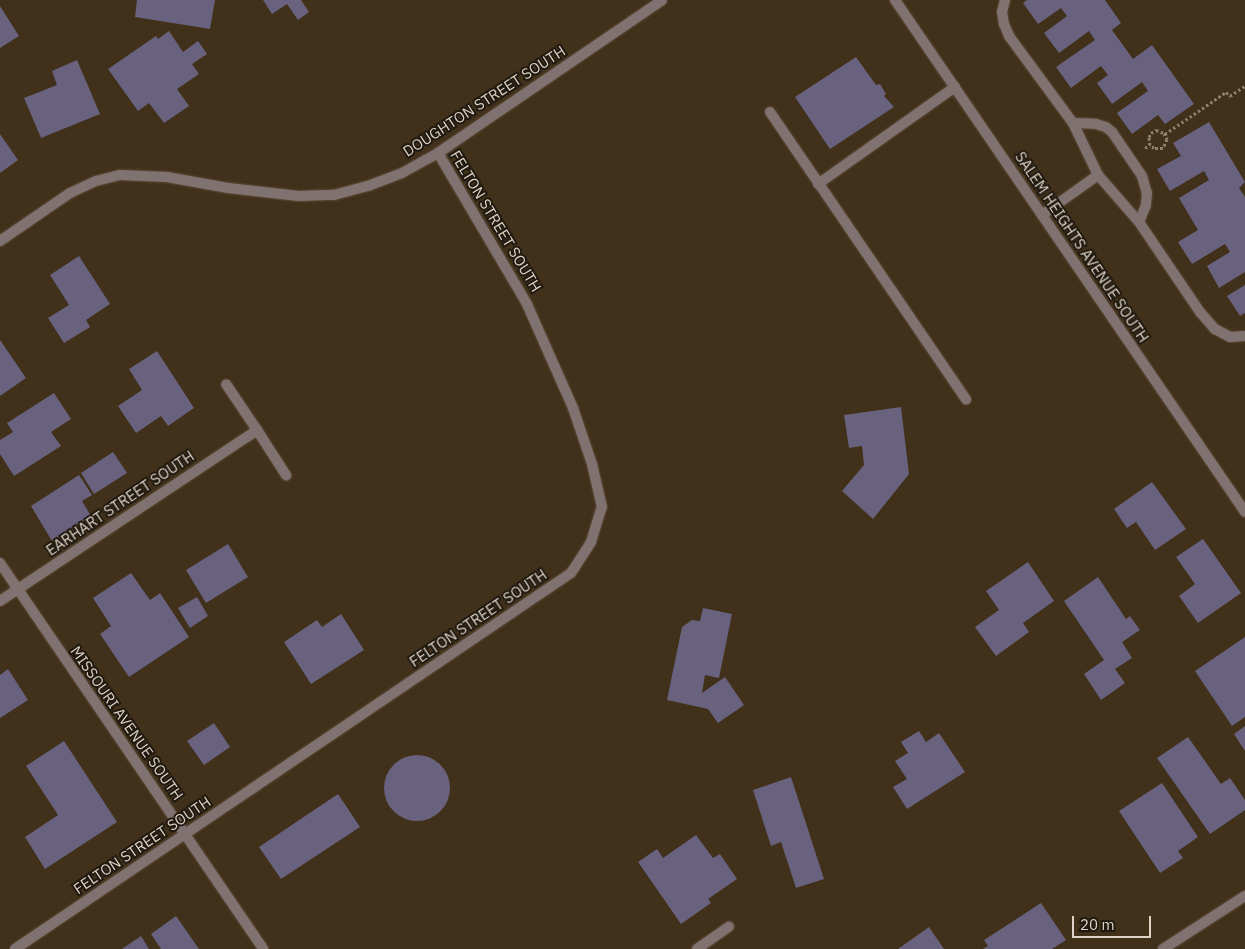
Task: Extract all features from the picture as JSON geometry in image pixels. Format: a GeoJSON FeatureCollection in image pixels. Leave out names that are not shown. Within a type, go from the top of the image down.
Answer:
{"type":"FeatureCollection","features":[{"type":"Feature","properties":{"kind":"street","name":"DOUGHTON STREET SOUTH"},"geometry":{"type":"LineString","coordinates":[[0,241],[70,193],[96,180],[120,174],[167,177],[208,185],[299,196],[334,195],[368,186],[402,173],[438,153],[662,0]]}},
{"type":"Feature","properties":{"kind":"street","name":"SALEM HEIGHTS AVENUE SOUTH"},"geometry":{"type":"LineString","coordinates":[[895,0],[1245,512]]}},
{"type":"Feature","properties":{"kind":"street"},"geometry":{"type":"LineString","coordinates":[[1005,0],[1002,12],[1009,36],[1073,123],[1098,176],[1139,222],[1153,246],[1200,312],[1215,329],[1230,337],[1245,336]]}},
{"type":"Feature","properties":{"kind":"street"},"geometry":{"type":"LineString","coordinates":[[818,184],[954,87]]}},
{"type":"Feature","properties":{"kind":"street"},"geometry":{"type":"LineString","coordinates":[[770,112],[966,399]]}},
{"type":"Feature","properties":{"kind":"street"},"geometry":{"type":"LineString","coordinates":[[1073,123],[1096,124],[1106,127],[1130,158],[1142,176],[1147,193],[1146,205],[1139,222]]}},
{"type":"Feature","properties":{"kind":"street","name":"FELTON STREET SOUTH"},"geometry":{"type":"LineString","coordinates":[[15,949],[570,573],[592,542],[602,507],[592,464],[573,408],[527,304],[438,153]]}},
{"type":"Feature","properties":{"kind":"street"},"geometry":{"type":"LineString","coordinates":[[1042,215],[1098,176]]}},
{"type":"Feature","properties":{"kind":"street"},"geometry":{"type":"LineString","coordinates":[[226,384],[286,475]]}},
{"type":"Feature","properties":{"kind":"street","name":"EARHART STREET SOUTH"},"geometry":{"type":"LineString","coordinates":[[0,601],[257,430]]}},
{"type":"Feature","properties":{"kind":"street","name":"MISSOURI AVENUE SOUTH"},"geometry":{"type":"LineString","coordinates":[[0,563],[263,949]]}},
{"type":"Feature","properties":{"kind":"street"},"geometry":{"type":"LineString","coordinates":[[1163,949],[1245,896]]}},
{"type":"Feature","properties":{"kind":"street"},"geometry":{"type":"LineString","coordinates":[[697,949],[729,927]]}},
{"type":"Feature","properties":{"kind":"path"},"geometry":{"type":"LineString","coordinates":[[1165,134],[1226,92],[1230,96],[1245,86]]}},
{"type":"Feature","properties":{"kind":"path"},"geometry":{"type":"LineString","coordinates":[[1161,131],[1165,134],[1167,139],[1163,148],[1154,148],[1150,145],[1149,137],[1151,133],[1161,131]]}},
{"type":"Feature","properties":{"kind":"path"},"geometry":{"type":"LineString","coordinates":[[1130,158],[1150,145]]}},
{"type":"Feature","properties":{"kind":"building"},"geometry":{"type":"Polygon","coordinates":[[[137,0],[215,0],[210,29],[135,17],[137,0]]]}},
{"type":"Feature","properties":{"kind":"building"},"geometry":{"type":"Polygon","coordinates":[[[263,0],[301,0],[309,12],[298,20],[287,4],[272,14],[263,0]]]}},
{"type":"Feature","properties":{"kind":"building"},"geometry":{"type":"Polygon","coordinates":[[[1027,0],[1105,0],[1121,23],[1112,30],[1133,59],[1152,45],[1194,104],[1165,124],[1158,115],[1132,134],[1117,113],[1148,91],[1142,82],[1112,104],[1097,83],[1108,75],[1101,66],[1071,88],[1056,67],[1095,40],[1089,31],[1059,53],[1044,33],[1067,16],[1061,8],[1038,24],[1023,3],[1027,0]]]}},
{"type":"Feature","properties":{"kind":"building"},"geometry":{"type":"Polygon","coordinates":[[[0,6],[19,36],[0,48],[0,6]]]}},
{"type":"Feature","properties":{"kind":"building"},"geometry":{"type":"Polygon","coordinates":[[[169,31],[183,52],[198,41],[207,54],[192,64],[199,74],[177,89],[189,106],[164,123],[149,103],[138,111],[108,69],[156,36],[158,39],[169,31]]]}},
{"type":"Feature","properties":{"kind":"building"},"geometry":{"type":"Polygon","coordinates":[[[856,57],[876,85],[880,84],[886,94],[884,96],[894,107],[830,149],[795,97],[856,57]]]}},
{"type":"Feature","properties":{"kind":"building"},"geometry":{"type":"Polygon","coordinates":[[[77,60],[100,114],[41,138],[24,98],[57,85],[52,71],[77,60]]]}},
{"type":"Feature","properties":{"kind":"building"},"geometry":{"type":"Polygon","coordinates":[[[1209,122],[1245,182],[1239,188],[1245,197],[1245,272],[1219,288],[1207,266],[1230,252],[1225,244],[1192,264],[1178,242],[1198,230],[1179,198],[1209,180],[1204,171],[1170,191],[1157,169],[1181,156],[1173,143],[1209,122]]]}},
{"type":"Feature","properties":{"kind":"building"},"geometry":{"type":"Polygon","coordinates":[[[0,134],[18,160],[0,173],[0,134]]]}},
{"type":"Feature","properties":{"kind":"building"},"geometry":{"type":"Polygon","coordinates":[[[79,256],[110,304],[86,320],[90,327],[64,343],[48,318],[69,305],[50,275],[79,256]]]}},
{"type":"Feature","properties":{"kind":"building"},"geometry":{"type":"Polygon","coordinates":[[[1245,285],[1245,313],[1240,316],[1227,296],[1245,285]]]}},
{"type":"Feature","properties":{"kind":"building"},"geometry":{"type":"Polygon","coordinates":[[[0,340],[26,378],[0,396],[0,340]]]}},
{"type":"Feature","properties":{"kind":"building"},"geometry":{"type":"Polygon","coordinates":[[[157,351],[194,408],[168,426],[161,416],[136,433],[118,406],[142,390],[129,369],[157,351]]]}},
{"type":"Feature","properties":{"kind":"building"},"geometry":{"type":"Polygon","coordinates":[[[54,393],[71,419],[51,432],[61,446],[14,476],[0,454],[0,440],[13,432],[7,423],[54,393]]]}},
{"type":"Feature","properties":{"kind":"building"},"geometry":{"type":"Polygon","coordinates":[[[901,407],[909,474],[873,519],[842,491],[864,465],[862,446],[849,448],[844,415],[901,407]]]}},
{"type":"Feature","properties":{"kind":"building"},"geometry":{"type":"Polygon","coordinates":[[[113,452],[127,473],[94,494],[81,473],[113,452]]]}},
{"type":"Feature","properties":{"kind":"building"},"geometry":{"type":"Polygon","coordinates":[[[79,475],[92,495],[82,501],[91,516],[52,541],[31,506],[79,475]]]}},
{"type":"Feature","properties":{"kind":"building"},"geometry":{"type":"Polygon","coordinates":[[[1152,482],[1186,529],[1155,550],[1136,522],[1127,528],[1114,509],[1152,482]]]}},
{"type":"Feature","properties":{"kind":"building"},"geometry":{"type":"Polygon","coordinates":[[[1203,539],[1241,593],[1198,623],[1179,596],[1195,584],[1176,557],[1203,539]]]}},
{"type":"Feature","properties":{"kind":"building"},"geometry":{"type":"Polygon","coordinates":[[[228,544],[248,577],[206,603],[186,570],[228,544]]]}},
{"type":"Feature","properties":{"kind":"building"},"geometry":{"type":"Polygon","coordinates":[[[1028,562],[1054,601],[1023,623],[1029,632],[996,656],[975,627],[999,610],[986,591],[1028,562]]]}},
{"type":"Feature","properties":{"kind":"building"},"geometry":{"type":"Polygon","coordinates":[[[131,573],[150,600],[160,593],[189,637],[129,677],[100,634],[111,626],[93,598],[131,573]]]}},
{"type":"Feature","properties":{"kind":"building"},"geometry":{"type":"Polygon","coordinates":[[[1098,577],[1126,619],[1130,616],[1140,630],[1122,642],[1132,658],[1115,669],[1125,683],[1101,700],[1084,674],[1104,660],[1064,601],[1098,577]]]}},
{"type":"Feature","properties":{"kind":"building"},"geometry":{"type":"Polygon","coordinates":[[[197,597],[208,616],[190,628],[178,608],[197,597]]]}},
{"type":"Feature","properties":{"kind":"building"},"geometry":{"type":"Polygon","coordinates":[[[703,608],[732,614],[719,678],[705,675],[702,693],[725,677],[744,705],[718,723],[708,709],[667,700],[682,627],[692,620],[700,621],[703,608]]]}},
{"type":"Feature","properties":{"kind":"building"},"geometry":{"type":"Polygon","coordinates":[[[341,614],[364,650],[311,684],[284,642],[317,620],[322,627],[341,614]]]}},
{"type":"Feature","properties":{"kind":"building"},"geometry":{"type":"Polygon","coordinates":[[[1245,637],[1245,717],[1232,726],[1195,671],[1245,637]]]}},
{"type":"Feature","properties":{"kind":"building"},"geometry":{"type":"Polygon","coordinates":[[[8,669],[28,700],[0,718],[0,675],[8,669]]]}},
{"type":"Feature","properties":{"kind":"building"},"geometry":{"type":"Polygon","coordinates":[[[214,723],[230,747],[204,765],[187,741],[214,723]]]}},
{"type":"Feature","properties":{"kind":"building"},"geometry":{"type":"Polygon","coordinates":[[[1245,726],[1245,751],[1234,734],[1245,726]]]}},
{"type":"Feature","properties":{"kind":"building"},"geometry":{"type":"Polygon","coordinates":[[[919,731],[926,742],[939,733],[965,772],[907,809],[893,787],[907,779],[895,761],[908,753],[901,742],[919,731]]]}},
{"type":"Feature","properties":{"kind":"building"},"geometry":{"type":"Polygon","coordinates":[[[1188,737],[1221,784],[1230,778],[1245,800],[1245,810],[1210,834],[1157,758],[1188,737]]]}},
{"type":"Feature","properties":{"kind":"building"},"geometry":{"type":"Polygon","coordinates":[[[64,741],[117,822],[45,869],[25,837],[58,815],[26,766],[64,741]]]}},
{"type":"Feature","properties":{"kind":"building"},"geometry":{"type":"Polygon","coordinates":[[[417,755],[430,758],[440,765],[447,775],[450,788],[447,801],[440,811],[430,818],[417,821],[404,818],[394,811],[387,801],[384,788],[387,775],[394,765],[404,758],[417,755]]]}},
{"type":"Feature","properties":{"kind":"building"},"geometry":{"type":"Polygon","coordinates":[[[791,777],[824,879],[796,888],[781,842],[771,846],[753,790],[791,777]]]}},
{"type":"Feature","properties":{"kind":"building"},"geometry":{"type":"Polygon","coordinates":[[[1162,783],[1198,837],[1178,851],[1183,858],[1160,873],[1119,811],[1162,783]]]}},
{"type":"Feature","properties":{"kind":"building"},"geometry":{"type":"Polygon","coordinates":[[[338,794],[360,827],[281,879],[259,847],[338,794]]]}},
{"type":"Feature","properties":{"kind":"building"},"geometry":{"type":"Polygon","coordinates":[[[696,835],[713,858],[720,854],[737,879],[708,899],[711,903],[681,924],[638,862],[657,849],[663,858],[696,835]]]}},
{"type":"Feature","properties":{"kind":"building"},"geometry":{"type":"Polygon","coordinates":[[[1041,903],[1066,940],[1052,949],[983,949],[988,946],[984,940],[1041,903]]]}},
{"type":"Feature","properties":{"kind":"building"},"geometry":{"type":"Polygon","coordinates":[[[176,916],[199,949],[161,949],[151,934],[176,916]]]}},
{"type":"Feature","properties":{"kind":"building"},"geometry":{"type":"Polygon","coordinates":[[[929,927],[944,949],[898,949],[929,927]]]}},
{"type":"Feature","properties":{"kind":"building"},"geometry":{"type":"Polygon","coordinates":[[[141,936],[149,949],[122,949],[141,936]]]}}]}
